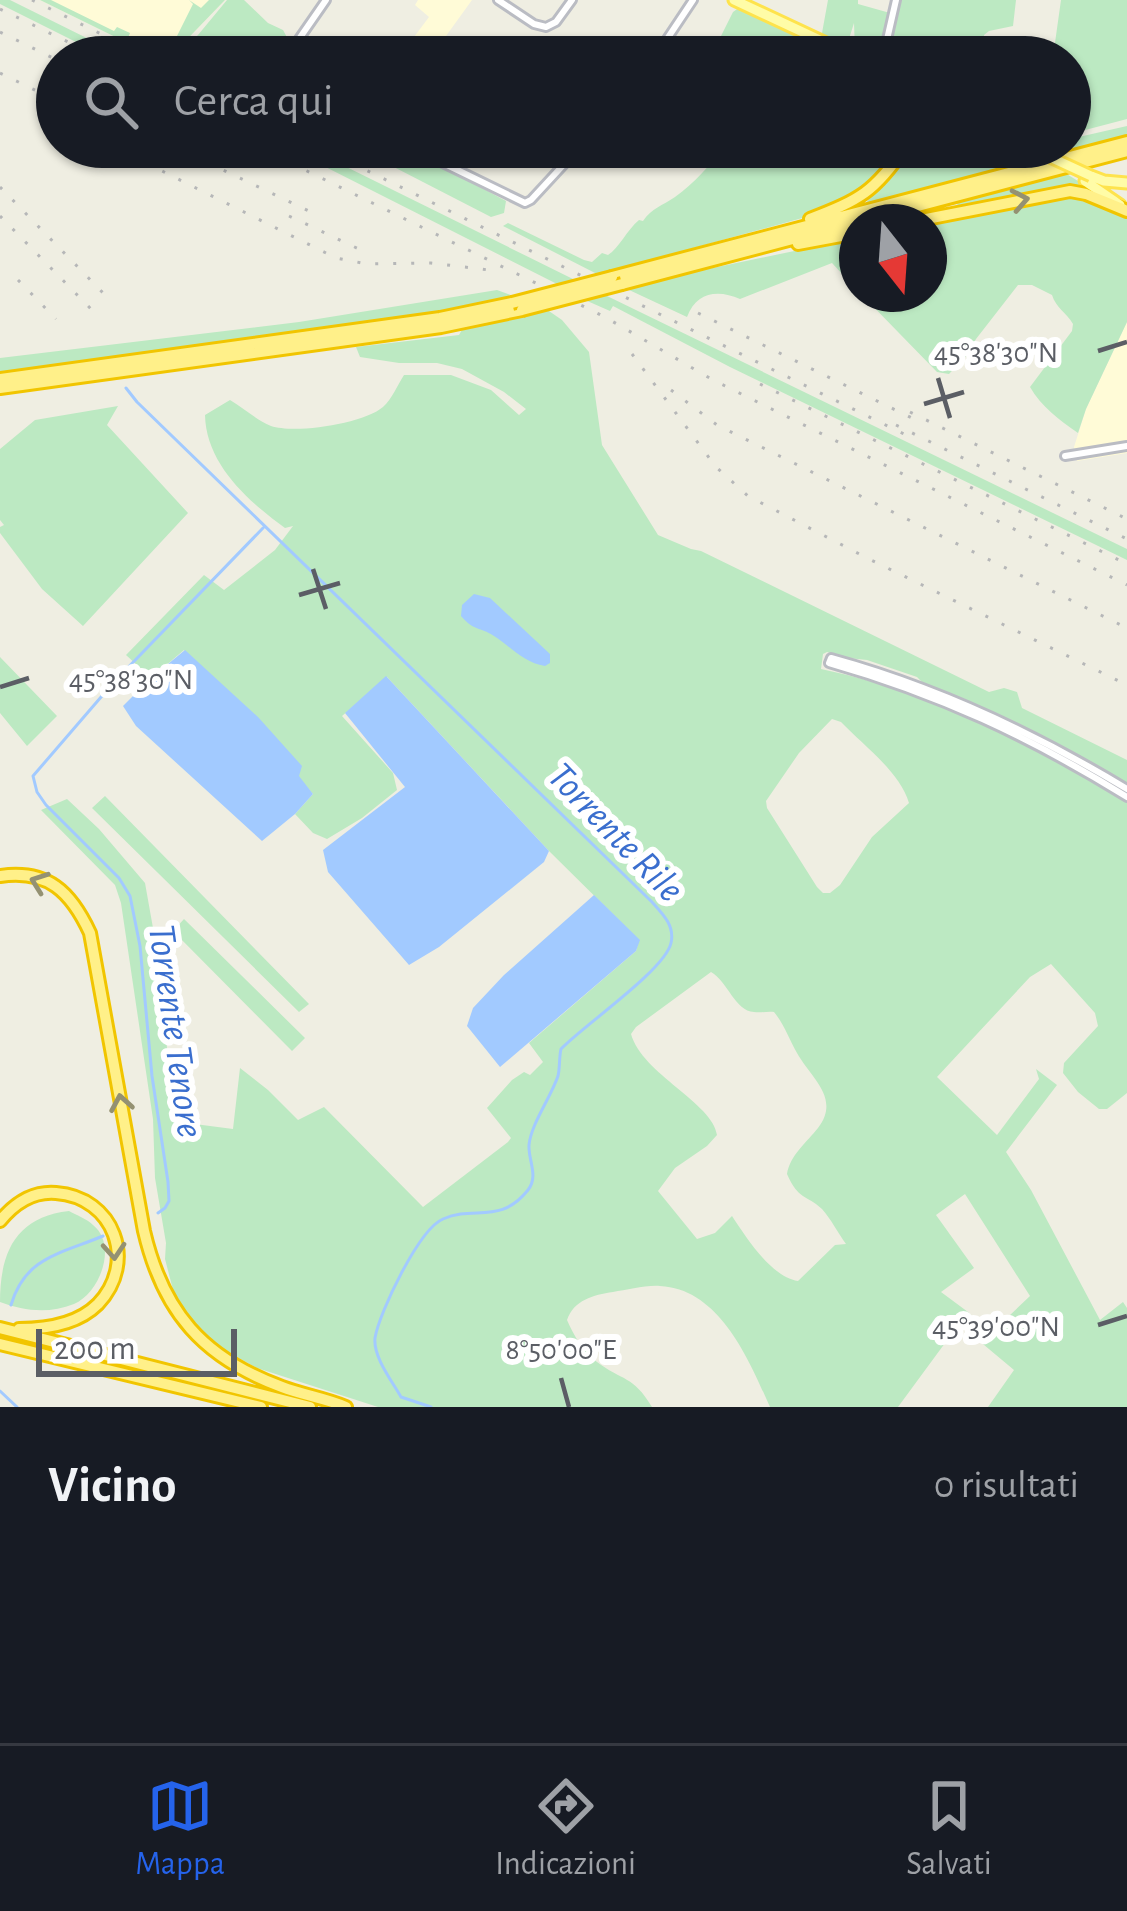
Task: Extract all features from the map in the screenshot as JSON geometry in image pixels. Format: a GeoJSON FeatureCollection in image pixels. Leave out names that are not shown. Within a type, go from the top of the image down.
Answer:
{"type":"FeatureCollection","features":[{"type":"Feature","properties":{"kind":"highway"},"geometry":{"type":"LineString","coordinates":[[1091,152],[1127,142]]}},
{"type":"Feature","properties":{"kind":"highway"},"geometry":{"type":"LineString","coordinates":[[1091,160],[1127,151]]}},
{"type":"Feature","properties":{"kind":"highway"},"geometry":{"type":"LineString","coordinates":[[734,249],[857,199],[877,186],[889,168]]}},
{"type":"Feature","properties":{"kind":"highway"},"geometry":{"type":"LineString","coordinates":[[0,388],[442,327],[1032,168]]}},
{"type":"Feature","properties":{"kind":"highway"},"geometry":{"type":"LineString","coordinates":[[925,204],[1062,168]]}},
{"type":"Feature","properties":{"kind":"highway"},"geometry":{"type":"LineString","coordinates":[[947,215],[1070,191],[1127,210]]}},
{"type":"Feature","properties":{"kind":"highway"},"geometry":{"type":"LineString","coordinates":[[734,249],[839,226]]}},
{"type":"Feature","properties":{"kind":"highway"},"geometry":{"type":"LineString","coordinates":[[734,249],[839,235]]}},
{"type":"Feature","properties":{"kind":"highway"},"geometry":{"type":"LineString","coordinates":[[0,379],[517,306]]}},
{"type":"Feature","properties":{"kind":"highway"},"geometry":{"type":"LineString","coordinates":[[0,876],[28,875],[48,881],[73,903],[90,933],[141,1219],[156,1274],[170,1303],[201,1341],[238,1367],[287,1389],[346,1407]]}},
{"type":"Feature","properties":{"kind":"highway"},"geometry":{"type":"LineString","coordinates":[[0,1222],[20,1202],[38,1193],[75,1196],[105,1217],[118,1258],[108,1289],[86,1313],[52,1326],[1,1328]]}},
{"type":"Feature","properties":{"kind":"highway"},"geometry":{"type":"LineString","coordinates":[[1,1328],[310,1407]]}},
{"type":"Feature","properties":{"kind":"highway"},"geometry":{"type":"LineString","coordinates":[[0,1344],[261,1407]]}},
{"type":"Feature","properties":{"kind":"main road"},"geometry":{"type":"LineString","coordinates":[[734,0],[811,36]]}},
{"type":"Feature","properties":{"kind":"main road"},"geometry":{"type":"LineString","coordinates":[[1069,168],[1127,210]]}},
{"type":"Feature","properties":{"kind":"main road"},"geometry":{"type":"LineString","coordinates":[[1088,179],[1127,183]]}},
{"type":"Feature","properties":{"kind":"street"},"geometry":{"type":"LineString","coordinates":[[301,36],[326,0]]}},
{"type":"Feature","properties":{"kind":"street"},"geometry":{"type":"LineString","coordinates":[[498,0],[546,27],[556,22],[572,0]]}},
{"type":"Feature","properties":{"kind":"street"},"geometry":{"type":"LineString","coordinates":[[668,36],[689,0]]}},
{"type":"Feature","properties":{"kind":"street"},"geometry":{"type":"LineString","coordinates":[[888,36],[896,0]]}},
{"type":"Feature","properties":{"kind":"street"},"geometry":{"type":"LineString","coordinates":[[453,168],[525,203],[561,168]]}},
{"type":"Feature","properties":{"kind":"street"},"geometry":{"type":"LineString","coordinates":[[1065,456],[1127,446]]}},
{"type":"Feature","properties":{"kind":"street"},"geometry":{"type":"LineString","coordinates":[[831,658],[946,695],[1032,735],[1127,793],[996,724],[926,694],[829,663],[831,658]]}},
{"type":"Feature","properties":{"kind":"shaded area"},"geometry":{"type":"Polygon","coordinates":[[[40,0],[225,0],[190,36],[113,36],[40,0]]]}},
{"type":"Feature","properties":{"kind":"shaded area"},"geometry":{"type":"Polygon","coordinates":[[[418,0],[472,0],[446,36],[415,36],[429,17],[415,5],[418,0]]]}},
{"type":"Feature","properties":{"kind":"shaded area"},"geometry":{"type":"Polygon","coordinates":[[[1127,322],[1127,453],[1077,461],[1074,447],[1086,409],[1127,322]]]}},
{"type":"Feature","properties":{"kind":"green space"},"geometry":{"type":"Polygon","coordinates":[[[0,0],[10,0],[83,36],[64,36],[0,0]]]}},
{"type":"Feature","properties":{"kind":"green space"},"geometry":{"type":"Polygon","coordinates":[[[40,0],[51,0],[114,31],[117,27],[130,33],[113,36],[40,0]]]}},
{"type":"Feature","properties":{"kind":"green space"},"geometry":{"type":"Polygon","coordinates":[[[189,0],[201,8],[209,0],[225,0],[190,36],[177,36],[193,4],[189,0]]]}},
{"type":"Feature","properties":{"kind":"green space"},"geometry":{"type":"Polygon","coordinates":[[[227,0],[244,0],[286,36],[197,36],[227,0]]]}},
{"type":"Feature","properties":{"kind":"green space"},"geometry":{"type":"Polygon","coordinates":[[[828,0],[858,0],[858,4],[890,13],[885,36],[854,36],[854,23],[850,36],[822,33],[828,0]]]}},
{"type":"Feature","properties":{"kind":"green space"},"geometry":{"type":"Polygon","coordinates":[[[900,0],[1016,0],[1013,26],[984,36],[892,36],[900,0]]]}},
{"type":"Feature","properties":{"kind":"green space"},"geometry":{"type":"Polygon","coordinates":[[[1061,0],[1127,0],[1127,119],[1091,128],[1091,36],[1056,36],[1061,0]]]}},
{"type":"Feature","properties":{"kind":"green space"},"geometry":{"type":"Polygon","coordinates":[[[740,7],[801,36],[721,36],[740,7]]]}},
{"type":"Feature","properties":{"kind":"green space"},"geometry":{"type":"Polygon","coordinates":[[[1127,126],[1127,136],[1091,146],[1091,134],[1127,126]]]}},
{"type":"Feature","properties":{"kind":"green space"},"geometry":{"type":"Polygon","coordinates":[[[328,168],[348,168],[577,281],[559,285],[328,168]]]}},
{"type":"Feature","properties":{"kind":"green space"},"geometry":{"type":"Polygon","coordinates":[[[396,168],[450,171],[506,201],[504,213],[491,217],[396,168]]]}},
{"type":"Feature","properties":{"kind":"green space"},"geometry":{"type":"Polygon","coordinates":[[[706,168],[886,168],[871,187],[806,217],[597,274],[503,226],[508,223],[592,262],[612,252],[639,220],[689,186],[706,168]]]}},
{"type":"Feature","properties":{"kind":"green space"},"geometry":{"type":"Polygon","coordinates":[[[896,168],[1000,168],[866,203],[896,168]]]}},
{"type":"Feature","properties":{"kind":"green space"},"geometry":{"type":"Polygon","coordinates":[[[1065,173],[1080,187],[957,205],[961,200],[1065,173]]]}},
{"type":"Feature","properties":{"kind":"green space"},"geometry":{"type":"Polygon","coordinates":[[[1070,195],[1100,202],[1127,216],[1127,322],[1078,433],[1030,387],[1072,331],[1073,324],[1052,295],[1032,285],[1018,285],[949,374],[937,372],[879,312],[947,312],[947,220],[1070,195]]]}},
{"type":"Feature","properties":{"kind":"green space"},"geometry":{"type":"Polygon","coordinates":[[[839,242],[839,271],[832,263],[740,299],[709,295],[696,302],[687,317],[627,289],[839,242]]]}},
{"type":"Feature","properties":{"kind":"green space"},"geometry":{"type":"Polygon","coordinates":[[[497,290],[516,297],[422,317],[0,373],[0,358],[299,322],[497,290]]]}},
{"type":"Feature","properties":{"kind":"green space"},"geometry":{"type":"Polygon","coordinates":[[[605,295],[1127,549],[1127,560],[613,306],[610,311],[585,300],[605,295]]]}},
{"type":"Feature","properties":{"kind":"green space"},"geometry":{"type":"Polygon","coordinates":[[[546,309],[589,352],[602,445],[658,535],[701,551],[989,692],[1004,688],[1017,692],[1022,708],[1127,760],[1127,785],[1058,744],[917,677],[867,660],[823,654],[821,669],[903,691],[980,721],[1127,800],[1127,1093],[1107,1109],[1099,1109],[1063,1073],[1064,1063],[1098,1026],[1095,1013],[1051,964],[1030,977],[937,1077],[997,1135],[1039,1079],[1036,1069],[1057,1085],[1006,1152],[1100,1320],[1123,1302],[1127,1308],[1127,1407],[988,1407],[1014,1370],[959,1324],[898,1407],[770,1407],[742,1349],[716,1313],[681,1290],[654,1286],[592,1297],[579,1303],[567,1320],[587,1353],[633,1384],[652,1407],[378,1407],[257,1368],[208,1341],[177,1305],[165,1259],[153,1119],[121,903],[115,885],[41,810],[67,799],[145,883],[169,1065],[187,1123],[233,1129],[240,1068],[298,1120],[324,1107],[423,1207],[508,1142],[511,1138],[487,1108],[512,1080],[524,1072],[530,1075],[543,1062],[529,1043],[636,951],[639,940],[387,677],[342,716],[393,773],[397,790],[327,839],[313,833],[295,814],[313,794],[184,650],[151,678],[126,655],[204,575],[224,590],[275,550],[293,526],[285,528],[232,480],[213,450],[205,415],[230,400],[271,426],[328,426],[383,407],[404,375],[451,375],[491,390],[519,415],[526,409],[462,369],[360,357],[356,347],[459,335],[463,328],[546,309]],[[832,719],[799,753],[766,801],[823,893],[840,885],[872,837],[909,803],[889,770],[841,722],[832,719]],[[711,972],[631,1034],[638,1049],[703,1111],[717,1135],[675,1168],[658,1191],[697,1239],[715,1233],[732,1216],[769,1264],[798,1281],[835,1245],[846,1244],[822,1209],[799,1193],[787,1174],[795,1155],[818,1128],[826,1107],[821,1089],[774,1012],[747,1010],[711,972]],[[965,1194],[936,1215],[974,1268],[941,1292],[989,1335],[1030,1296],[965,1194]]]}},
{"type":"Feature","properties":{"kind":"green space"},"geometry":{"type":"Polygon","coordinates":[[[118,406],[107,425],[188,513],[83,626],[42,589],[0,533],[4,525],[0,520],[0,449],[35,420],[118,406]]]}},
{"type":"Feature","properties":{"kind":"green space"},"geometry":{"type":"Polygon","coordinates":[[[0,657],[57,716],[27,746],[0,713],[0,657]]]}},
{"type":"Feature","properties":{"kind":"green space"},"geometry":{"type":"Polygon","coordinates":[[[105,796],[309,1004],[299,1012],[92,808],[105,796]]]}},
{"type":"Feature","properties":{"kind":"green space"},"geometry":{"type":"Polygon","coordinates":[[[184,919],[305,1038],[292,1051],[173,931],[184,919]]]}},
{"type":"Feature","properties":{"kind":"green space"},"geometry":{"type":"Polygon","coordinates":[[[69,1211],[93,1225],[104,1244],[103,1268],[91,1290],[74,1304],[55,1309],[0,1302],[3,1268],[15,1240],[36,1221],[69,1211]]]}},
{"type":"Feature","properties":{"kind":"water"},"geometry":{"type":"Polygon","coordinates":[[[474,594],[490,598],[550,654],[550,663],[531,662],[466,621],[461,616],[462,605],[474,594]]]}},
{"type":"Feature","properties":{"kind":"water"},"geometry":{"type":"Polygon","coordinates":[[[185,650],[258,717],[302,766],[299,776],[313,794],[262,841],[136,726],[123,706],[185,650]]]}},
{"type":"Feature","properties":{"kind":"water"},"geometry":{"type":"Polygon","coordinates":[[[386,676],[549,851],[544,862],[439,947],[409,965],[328,872],[323,850],[405,787],[345,713],[386,676]]]}},
{"type":"Feature","properties":{"kind":"water"},"geometry":{"type":"Polygon","coordinates":[[[594,895],[640,940],[636,951],[500,1067],[467,1026],[473,1008],[594,895]]]}},
{"type":"Feature","properties":{"kind":"waterway","name":"Torrente Rile"},"geometry":{"type":"LineString","coordinates":[[126,388],[652,902],[671,931],[671,943],[655,968],[561,1049],[558,1076],[531,1137],[533,1179],[528,1190],[497,1211],[443,1219],[423,1238],[401,1273],[378,1326],[375,1345],[401,1397],[431,1407]]}},
{"type":"Feature","properties":{"kind":"waterway","name":"Torrente Tenore"},"geometry":{"type":"LineString","coordinates":[[158,1213],[169,1201],[168,1182],[130,896],[119,878],[46,805],[33,776],[114,682],[263,528]]}},
{"type":"Feature","properties":{"kind":"waterway","name":"Torrente Tenore"},"geometry":{"type":"LineString","coordinates":[[11,1305],[25,1276],[35,1267],[103,1236]]}},
{"type":"Feature","properties":{"kind":"waterway","name":"Torrente Tenore"},"geometry":{"type":"LineString","coordinates":[[0,1391],[17,1407]]}},
{"type":"Feature","properties":{"kind":"railway"},"geometry":{"type":"LineString","coordinates":[[32,0],[105,36]]}},
{"type":"Feature","properties":{"kind":"railway"},"geometry":{"type":"LineString","coordinates":[[0,9],[56,36]]}},
{"type":"Feature","properties":{"kind":"railway"},"geometry":{"type":"LineString","coordinates":[[0,32],[36,50]]}},
{"type":"Feature","properties":{"kind":"railway"},"geometry":{"type":"LineString","coordinates":[[0,73],[36,91]]}},
{"type":"Feature","properties":{"kind":"railway"},"geometry":{"type":"LineString","coordinates":[[156,168],[336,258],[489,270]]}},
{"type":"Feature","properties":{"kind":"railway"},"geometry":{"type":"LineString","coordinates":[[219,168],[315,214]]}},
{"type":"Feature","properties":{"kind":"railway"},"geometry":{"type":"LineString","coordinates":[[301,168],[605,317],[713,380],[1127,585]]}},
{"type":"Feature","properties":{"kind":"railway"},"geometry":{"type":"LineString","coordinates":[[362,168],[906,435]]}},
{"type":"Feature","properties":{"kind":"railway"},"geometry":{"type":"LineString","coordinates":[[0,187],[107,297]]}},
{"type":"Feature","properties":{"kind":"railway"},"geometry":{"type":"LineString","coordinates":[[0,216],[92,310]]}},
{"type":"Feature","properties":{"kind":"railway"},"geometry":{"type":"LineString","coordinates":[[289,216],[371,252]]}},
{"type":"Feature","properties":{"kind":"railway"},"geometry":{"type":"LineString","coordinates":[[18,280],[56,319]]}},
{"type":"Feature","properties":{"kind":"railway"},"geometry":{"type":"LineString","coordinates":[[698,313],[922,423]]}},
{"type":"Feature","properties":{"kind":"railway"},"geometry":{"type":"LineString","coordinates":[[632,354],[716,467],[748,496],[1127,685]]}},
{"type":"Feature","properties":{"kind":"railway"},"geometry":{"type":"LineString","coordinates":[[760,384],[1127,564]]}},
{"type":"Feature","properties":{"kind":"railway"},"geometry":{"type":"LineString","coordinates":[[671,390],[717,425],[1127,628]]}},
{"type":"Feature","properties":{"kind":"railway"},"geometry":{"type":"LineString","coordinates":[[910,412],[1127,519]]}},
{"type":"Feature","properties":{"kind":"railway"},"geometry":{"type":"LineString","coordinates":[[896,425],[1127,539]]}}]}
